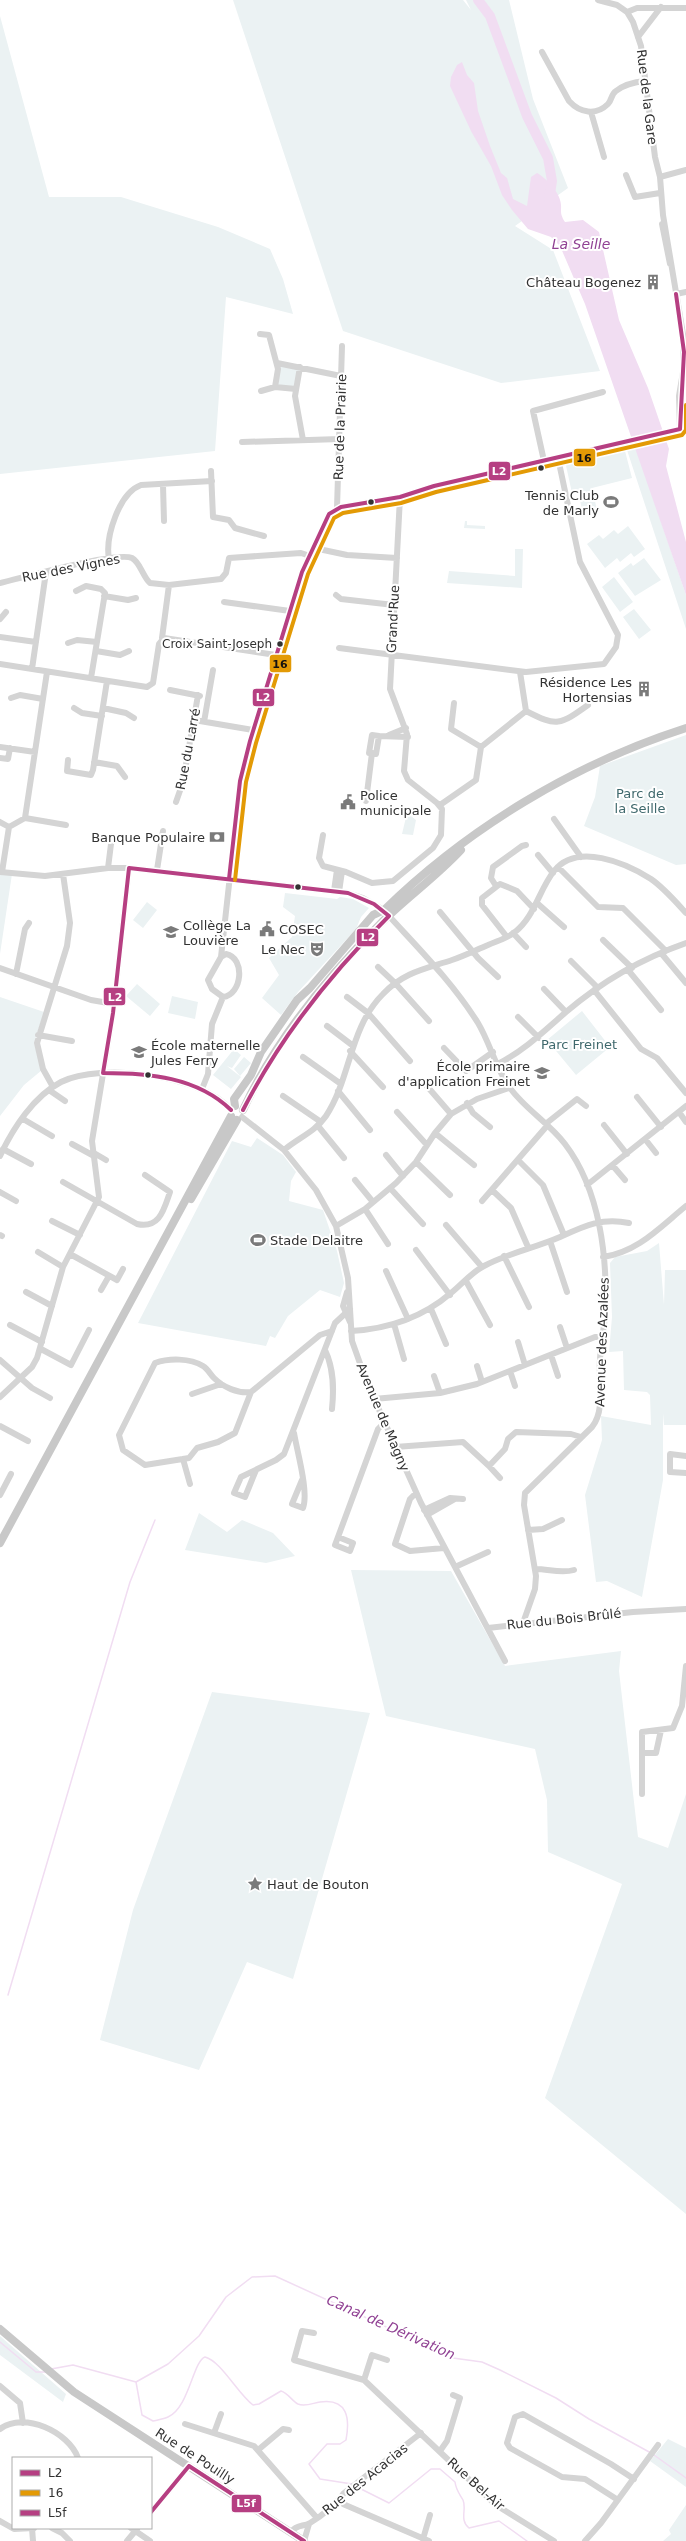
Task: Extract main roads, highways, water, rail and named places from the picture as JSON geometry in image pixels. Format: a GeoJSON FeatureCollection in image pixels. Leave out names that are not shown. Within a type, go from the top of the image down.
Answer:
{"type":"FeatureCollection","features":[{"type":"Feature","properties":{"kind":"main road"},"geometry":{"type":"LineString","coordinates":[[0,1543],[169,1231],[236,1113],[313,1001],[336,972],[386,913],[449,854],[524,803],[579,772],[629,749],[686,728]]}},
{"type":"Feature","properties":{"kind":"main road"},"geometry":{"type":"LineString","coordinates":[[236,1113],[234,1099],[251,1075],[261,1052],[297,1000],[310,988],[373,915],[386,913]]}},
{"type":"Feature","properties":{"kind":"main road","name":"Rue de Pouilly"},"geometry":{"type":"LineString","coordinates":[[0,2329],[54,2377],[74,2392],[304,2541]]}},
{"type":"Feature","properties":{"kind":"water","name":"La Seille"},"geometry":{"type":"Polygon","coordinates":[[[462,62],[467,75],[474,83],[478,111],[501,173],[507,178],[513,199],[527,206],[531,177],[537,173],[547,181],[559,196],[561,213],[565,222],[583,220],[599,232],[619,320],[648,388],[669,449],[666,466],[686,542],[686,595],[585,304],[560,246],[551,237],[528,229],[512,210],[502,195],[491,166],[471,131],[450,86],[451,77],[457,65],[462,62]]]}},
{"type":"Feature","properties":{"kind":"waterway","name":"La Seille"},"geometry":{"type":"LineString","coordinates":[[478,0],[490,16],[527,116],[548,158],[552,181],[549,200]]}},
{"type":"Feature","properties":{"kind":"waterway"},"geometry":{"type":"LineString","coordinates":[[8,1995],[130,1582],[155,1520]]}},
{"type":"Feature","properties":{"kind":"waterway","name":"Canal de Dérivation"},"geometry":{"type":"LineString","coordinates":[[136,2382],[168,2364],[199,2336],[226,2297],[252,2277],[275,2276],[393,2330],[433,2346],[453,2358],[482,2362],[500,2370],[556,2398],[589,2419],[651,2453]]}},
{"type":"Feature","properties":{"kind":"waterway"},"geometry":{"type":"LineString","coordinates":[[0,2342],[36,2372],[47,2372]]}},
{"type":"Feature","properties":{"kind":"waterway"},"geometry":{"type":"LineString","coordinates":[[51,2369],[73,2365],[136,2382],[142,2415],[153,2421],[166,2418],[175,2412],[186,2395],[197,2367],[201,2360],[205,2357],[217,2365],[253,2405],[259,2404],[281,2391],[286,2393],[296,2403],[301,2405],[320,2402],[336,2403],[342,2407],[347,2418],[348,2425],[346,2440],[340,2444],[327,2444],[309,2464],[320,2479],[352,2484]]}},
{"type":"Feature","properties":{"kind":"waterway","name":"Canal de Dérivation"},"geometry":{"type":"LineString","coordinates":[[654,2455],[686,2478]]}},
{"type":"Feature","properties":{"kind":"waterway"},"geometry":{"type":"LineString","coordinates":[[355,2486],[389,2503],[431,2469],[440,2469],[455,2482],[464,2503],[464,2522],[469,2528],[499,2521],[527,2541]]}},
{"type":"Feature","properties":{"kind":"place","name":"Château Bogenez"},"geometry":{"type":"Point","coordinates":[653,282]}},
{"type":"Feature","properties":{"kind":"place","name":"Tennis Club de Marly"},"geometry":{"type":"Point","coordinates":[611,502]}},
{"type":"Feature","properties":{"kind":"place","name":"Croix Saint-Joseph"},"geometry":{"type":"Point","coordinates":[280,644]}},
{"type":"Feature","properties":{"kind":"place","name":"Résidence Les Hortensias"},"geometry":{"type":"Point","coordinates":[644,689]}},
{"type":"Feature","properties":{"kind":"place","name":"Police municipale"},"geometry":{"type":"Point","coordinates":[348,802]}},
{"type":"Feature","properties":{"kind":"place","name":"Banque Populaire"},"geometry":{"type":"Point","coordinates":[217,837]}},
{"type":"Feature","properties":{"kind":"place","name":"COSEC"},"geometry":{"type":"Point","coordinates":[267,929]}},
{"type":"Feature","properties":{"kind":"place","name":"Collège La Louvière"},"geometry":{"type":"Point","coordinates":[171,932]}},
{"type":"Feature","properties":{"kind":"place","name":"Le Nec"},"geometry":{"type":"Point","coordinates":[317,949]}},
{"type":"Feature","properties":{"kind":"place","name":"École maternelle Jules Ferry"},"geometry":{"type":"Point","coordinates":[139,1052]}},
{"type":"Feature","properties":{"kind":"place","name":"École primaire d'application Freinet"},"geometry":{"type":"Point","coordinates":[542,1073]}},
{"type":"Feature","properties":{"kind":"place","name":"Stade Delaitre"},"geometry":{"type":"Point","coordinates":[258,1240]}},
{"type":"Feature","properties":{"kind":"place","name":"Haut de Bouton"},"geometry":{"type":"Point","coordinates":[255,1884]}},
{"type":"Feature","properties":{"kind":"park label","name":"Parc de la Seille"},"geometry":{"type":"Point","coordinates":[640,800]}},
{"type":"Feature","properties":{"kind":"park label","name":"Parc Freinet"},"geometry":{"type":"Point","coordinates":[579,1044]}}]}
